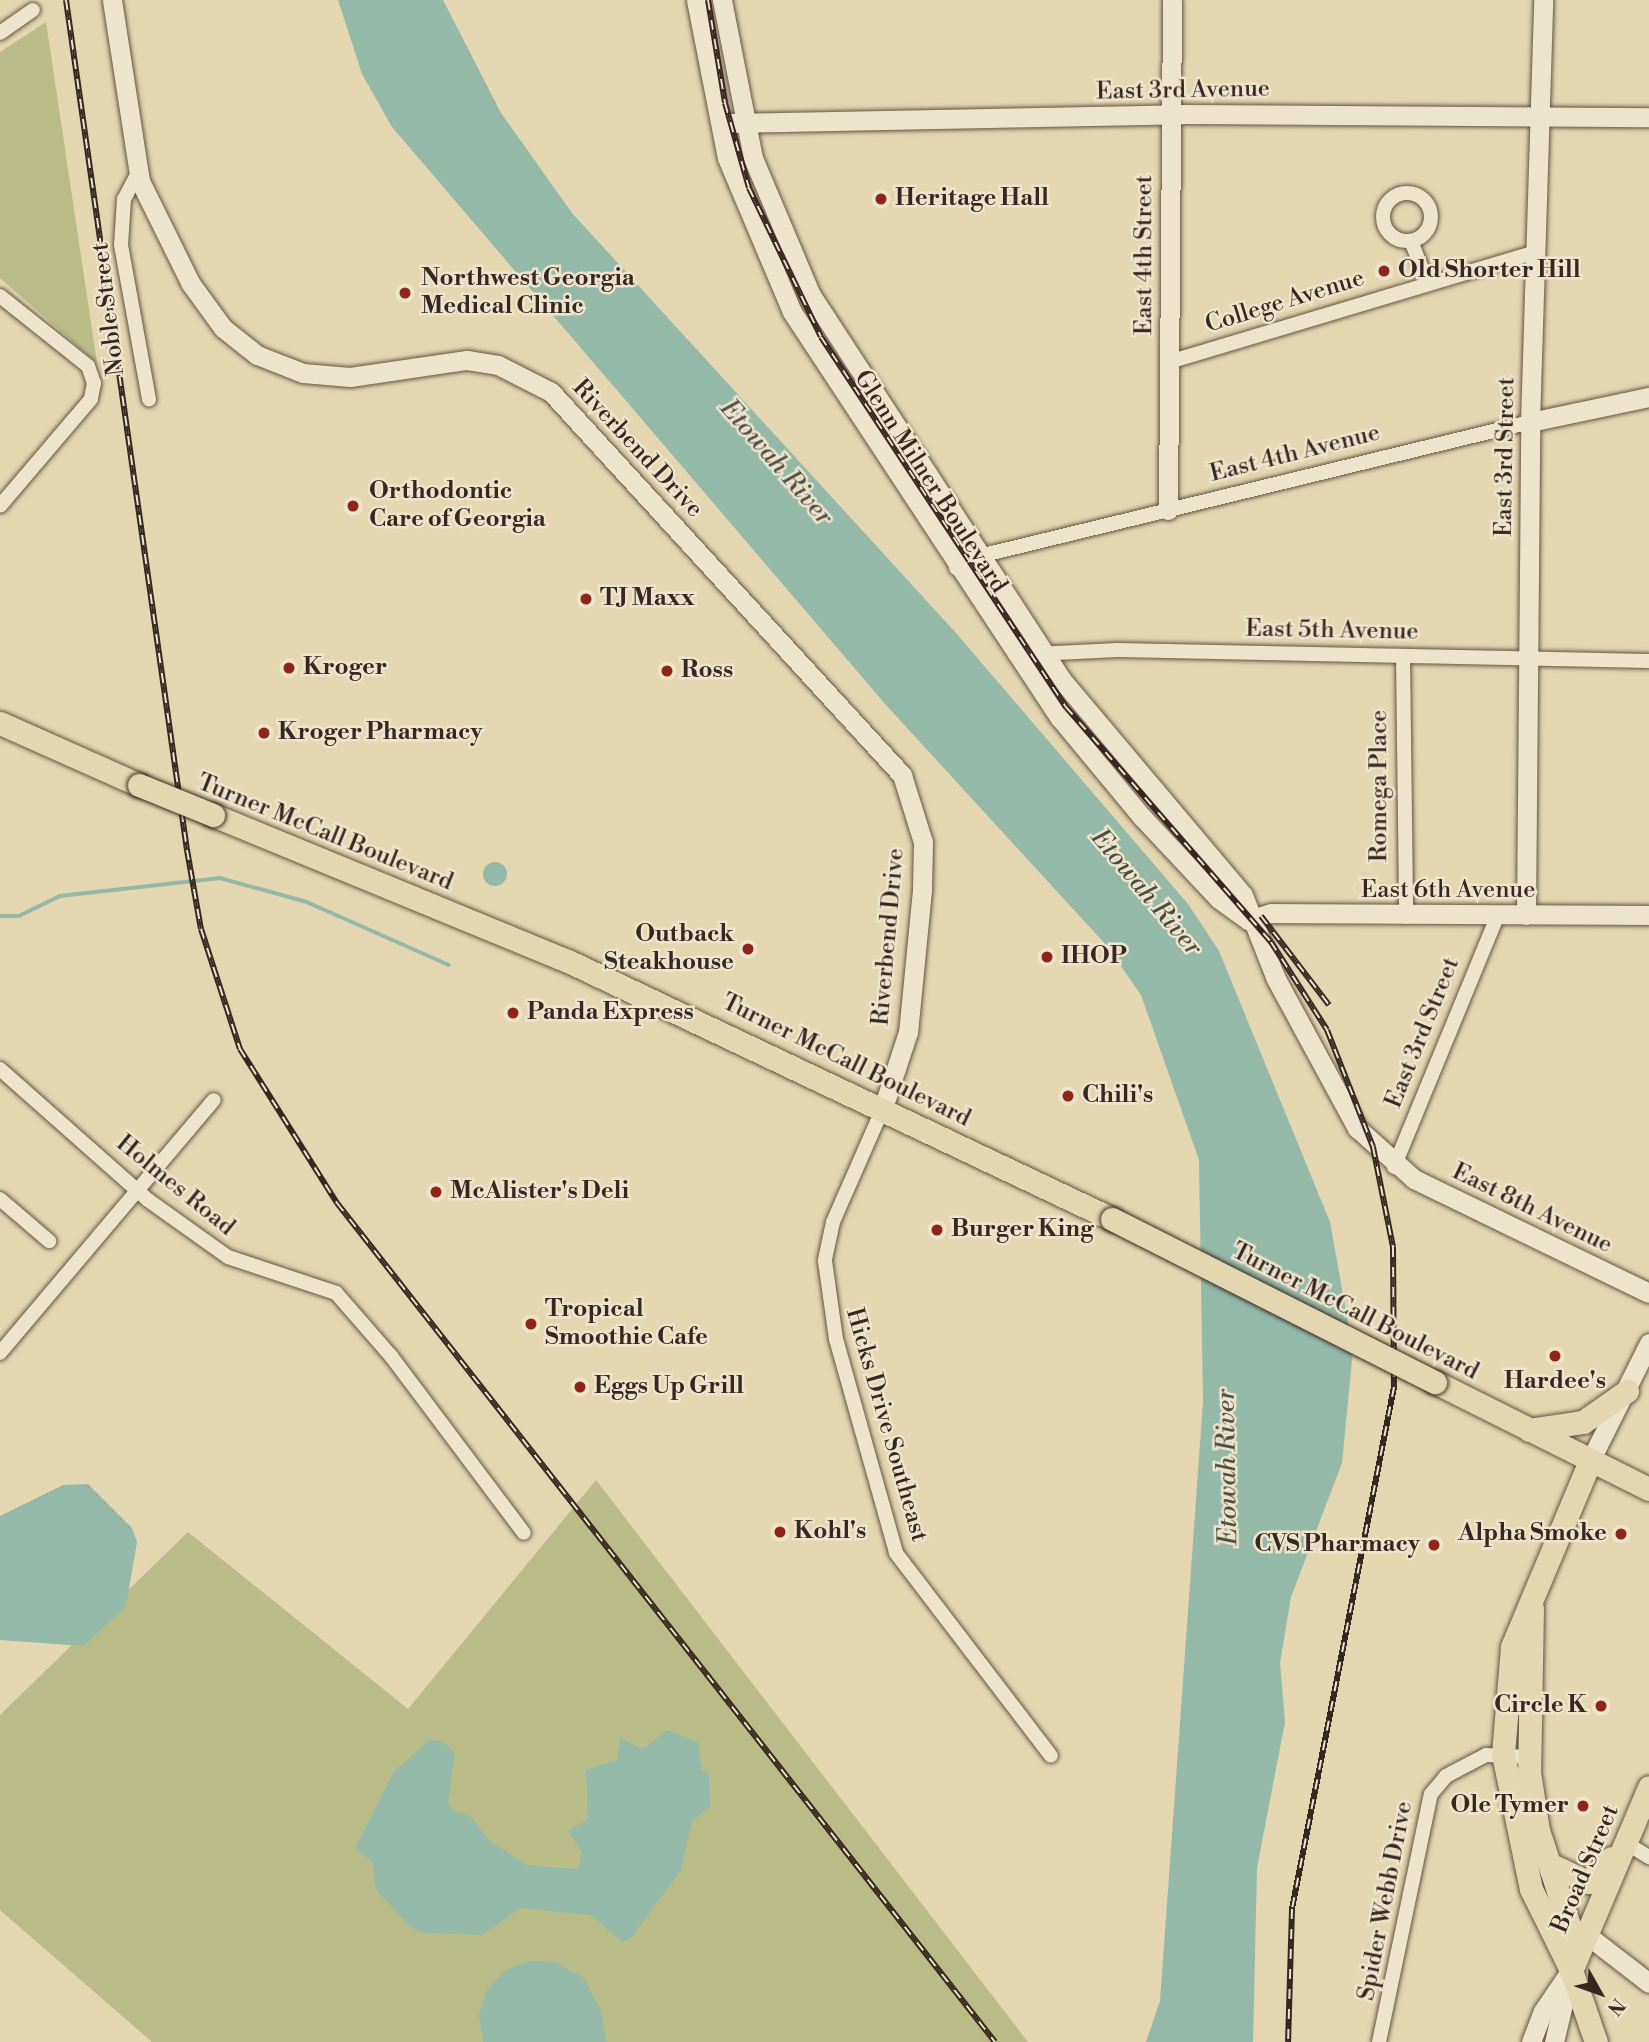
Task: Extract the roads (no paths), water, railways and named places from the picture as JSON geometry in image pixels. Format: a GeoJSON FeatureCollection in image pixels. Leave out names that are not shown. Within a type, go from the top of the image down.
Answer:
{"type":"FeatureCollection","features":[{"type":"Feature","properties":{"kind":"main road","name":"Turner McCall Boulevard"},"geometry":{"type":"LineString","coordinates":[[0,723],[139,786],[568,961],[883,1108],[1112,1219],[1649,1489]]}},
{"type":"Feature","properties":{"kind":"main road"},"geometry":{"type":"LineString","coordinates":[[1529,1430],[1583,1422],[1627,1391]]}},
{"type":"Feature","properties":{"kind":"main road"},"geometry":{"type":"LineString","coordinates":[[1590,1461],[1521,1628],[1504,1695],[1503,1754],[1531,1889],[1571,1970],[1596,2042]]}},
{"type":"Feature","properties":{"kind":"main road"},"geometry":{"type":"LineString","coordinates":[[1532,1602],[1528,1756],[1538,1830],[1569,1925],[1571,1970]]}},
{"type":"Feature","properties":{"kind":"main road","name":"Broad Street"},"geometry":{"type":"LineString","coordinates":[[1571,1970],[1623,1841],[1649,1787]]}},
{"type":"Feature","properties":{"kind":"main road"},"geometry":{"type":"LineString","coordinates":[[1551,1866],[1574,1881],[1588,1882],[1623,1841]]}},
{"type":"Feature","properties":{"kind":"street","name":"Riverbend Drive"},"geometry":{"type":"LineString","coordinates":[[112,0],[138,173],[191,284],[223,328],[257,355],[303,373],[350,377],[467,360],[498,365],[551,392],[882,748],[902,775],[923,842],[912,1009],[883,1108]]}},
{"type":"Feature","properties":{"kind":"street","name":"Glenn Milner Boulevard"},"geometry":{"type":"LineString","coordinates":[[696,0],[718,125],[744,206],[792,312],[1014,655],[1142,817],[1219,899],[1248,920]]}},
{"type":"Feature","properties":{"kind":"street","name":"Glenn Milner Boulevard"},"geometry":{"type":"LineString","coordinates":[[722,0],[742,121],[768,201],[811,295],[1041,651],[1124,760],[1243,895],[1248,920],[1357,1128],[1394,1167]]}},
{"type":"Feature","properties":{"kind":"street","name":"East 4th Street"},"geometry":{"type":"LineString","coordinates":[[1168,510],[1172,0]]}},
{"type":"Feature","properties":{"kind":"street","name":"East 3rd Street"},"geometry":{"type":"LineString","coordinates":[[1526,915],[1530,422],[1543,0]]}},
{"type":"Feature","properties":{"kind":"street"},"geometry":{"type":"LineString","coordinates":[[0,33],[33,10]]}},
{"type":"Feature","properties":{"kind":"street","name":"East 3rd Avenue"},"geometry":{"type":"LineString","coordinates":[[718,125],[742,121],[1171,115],[1649,117]]}},
{"type":"Feature","properties":{"kind":"street","name":"Noble Street"},"geometry":{"type":"LineString","coordinates":[[138,173],[124,199],[121,245],[149,399]]}},
{"type":"Feature","properties":{"kind":"street"},"geometry":{"type":"LineString","coordinates":[[1411,241],[1427,281]]}},
{"type":"Feature","properties":{"kind":"street","name":"College Avenue"},"geometry":{"type":"LineString","coordinates":[[1169,362],[1427,281],[1536,252]]}},
{"type":"Feature","properties":{"kind":"street","name":"Noble Street"},"geometry":{"type":"LineString","coordinates":[[0,296],[88,366],[94,383],[91,400],[0,506]]}},
{"type":"Feature","properties":{"kind":"street","name":"East 4th Avenue"},"geometry":{"type":"LineString","coordinates":[[956,568],[979,558],[1168,510],[1530,422],[1649,397]]}},
{"type":"Feature","properties":{"kind":"street","name":"East 5th Avenue"},"geometry":{"type":"LineString","coordinates":[[1014,655],[1041,651],[1649,661]]}},
{"type":"Feature","properties":{"kind":"street","name":"Romega Place"},"geometry":{"type":"LineString","coordinates":[[1403,656],[1406,917]]}},
{"type":"Feature","properties":{"kind":"street","name":"East 6th Avenue"},"geometry":{"type":"LineString","coordinates":[[1248,920],[1271,913],[1406,917],[1649,915]]}},
{"type":"Feature","properties":{"kind":"street","name":"East 3rd Street"},"geometry":{"type":"LineString","coordinates":[[1394,1167],[1497,917]]}},
{"type":"Feature","properties":{"kind":"street","name":"Holmes Road"},"geometry":{"type":"LineString","coordinates":[[0,1069],[139,1189],[228,1257],[335,1293],[391,1356],[524,1532]]}},
{"type":"Feature","properties":{"kind":"street"},"geometry":{"type":"LineString","coordinates":[[0,1353],[215,1100]]}},
{"type":"Feature","properties":{"kind":"street","name":"Hicks Drive Southeast"},"geometry":{"type":"LineString","coordinates":[[883,1108],[833,1222],[825,1261],[836,1339],[896,1553],[1051,1756]]}},
{"type":"Feature","properties":{"kind":"street","name":"East 8th Avenue"},"geometry":{"type":"LineString","coordinates":[[1394,1167],[1649,1293]]}},
{"type":"Feature","properties":{"kind":"street"},"geometry":{"type":"LineString","coordinates":[[0,1199],[49,1241]]}},
{"type":"Feature","properties":{"kind":"street"},"geometry":{"type":"LineString","coordinates":[[1590,1461],[1649,1343]]}},
{"type":"Feature","properties":{"kind":"street","name":"Spider Webb Drive"},"geometry":{"type":"LineString","coordinates":[[1379,2042],[1431,1794],[1464,1764],[1503,1754],[1528,1756]]}},
{"type":"Feature","properties":{"kind":"street"},"geometry":{"type":"LineString","coordinates":[[1623,1841],[1649,1857]]}},
{"type":"Feature","properties":{"kind":"street"},"geometry":{"type":"LineString","coordinates":[[1587,1935],[1649,1983]]}},
{"type":"Feature","properties":{"kind":"street"},"geometry":{"type":"LineString","coordinates":[[1531,2042],[1543,2011],[1571,1970]]}},
{"type":"Feature","properties":{"kind":"street"},"geometry":{"type":"LineString","coordinates":[[1555,2042],[1571,1970]]}},
{"type":"Feature","properties":{"kind":"water","name":"Etowah River"},"geometry":{"type":"Polygon","coordinates":[[[338,0],[443,0],[501,113],[572,213],[956,633],[1188,904],[1219,951],[1330,1222],[1353,1350],[1342,1463],[1291,1597],[1280,1663],[1285,1722],[1257,1868],[1253,2042],[1146,2042],[1160,2001],[1203,1402],[1199,1160],[1141,995],[1107,946],[886,705],[392,127],[362,74],[338,0]]]}},
{"type":"Feature","properties":{"kind":"water"},"geometry":{"type":"Polygon","coordinates":[[[495,862],[506,869],[507,874],[500,885],[495,886],[484,879],[483,874],[490,863],[495,862]]]}},
{"type":"Feature","properties":{"kind":"water"},"geometry":{"type":"Polygon","coordinates":[[[88,1484],[132,1528],[137,1542],[126,1606],[84,1646],[0,1640],[0,1516],[63,1485],[88,1484]]]}},
{"type":"Feature","properties":{"kind":"water"},"geometry":{"type":"Polygon","coordinates":[[[667,1730],[698,1742],[702,1770],[709,1775],[710,1806],[692,1822],[681,1870],[630,1939],[622,1942],[591,1915],[521,1908],[482,1935],[425,1933],[410,1927],[376,1890],[373,1863],[355,1848],[393,1773],[429,1740],[442,1741],[455,1753],[448,1803],[454,1811],[470,1816],[490,1841],[527,1865],[577,1869],[582,1852],[568,1831],[588,1819],[586,1770],[617,1760],[620,1738],[643,1749],[667,1730]]]}},
{"type":"Feature","properties":{"kind":"water"},"geometry":{"type":"Polygon","coordinates":[[[529,1961],[555,1962],[584,1978],[600,2009],[607,2042],[483,2042],[479,2015],[487,1990],[504,1971],[529,1961]]]}},
{"type":"Feature","properties":{"kind":"waterway"},"geometry":{"type":"LineString","coordinates":[[0,916],[19,916],[60,896],[220,878],[307,902],[449,965]]}},
{"type":"Feature","properties":{"kind":"railway"},"geometry":{"type":"LineString","coordinates":[[66,0],[187,850],[201,929],[240,1049],[337,1203],[995,2042]]}},
{"type":"Feature","properties":{"kind":"railway"},"geometry":{"type":"LineString","coordinates":[[708,0],[725,103],[749,188],[821,337],[1066,707],[1271,942],[1327,1030],[1373,1147],[1393,1247],[1394,1387],[1292,1909],[1288,2042]]}},
{"type":"Feature","properties":{"kind":"railway"},"geometry":{"type":"LineString","coordinates":[[1261,916],[1329,1005]]}},
{"type":"Feature","properties":{"kind":"place","name":"Heritage Hall"},"geometry":{"type":"Point","coordinates":[881,199]}},
{"type":"Feature","properties":{"kind":"place","name":"Old Shorter Hill"},"geometry":{"type":"Point","coordinates":[1384,271]}},
{"type":"Feature","properties":{"kind":"place","name":"Northwest Georgia Medical Clinic"},"geometry":{"type":"Point","coordinates":[405,293]}},
{"type":"Feature","properties":{"kind":"place","name":"Orthodontic Care of Georgia"},"geometry":{"type":"Point","coordinates":[353,506]}},
{"type":"Feature","properties":{"kind":"place","name":"TJ Maxx"},"geometry":{"type":"Point","coordinates":[586,599]}},
{"type":"Feature","properties":{"kind":"place","name":"Kroger"},"geometry":{"type":"Point","coordinates":[289,668]}},
{"type":"Feature","properties":{"kind":"place","name":"Ross"},"geometry":{"type":"Point","coordinates":[667,671]}},
{"type":"Feature","properties":{"kind":"place","name":"Kroger Pharmacy"},"geometry":{"type":"Point","coordinates":[264,733]}},
{"type":"Feature","properties":{"kind":"place","name":"Outback Steakhouse"},"geometry":{"type":"Point","coordinates":[748,949]}},
{"type":"Feature","properties":{"kind":"place","name":"IHOP"},"geometry":{"type":"Point","coordinates":[1047,957]}},
{"type":"Feature","properties":{"kind":"place","name":"Panda Express"},"geometry":{"type":"Point","coordinates":[513,1013]}},
{"type":"Feature","properties":{"kind":"place","name":"Chili's"},"geometry":{"type":"Point","coordinates":[1068,1096]}},
{"type":"Feature","properties":{"kind":"place","name":"McAlister's Deli"},"geometry":{"type":"Point","coordinates":[436,1192]}},
{"type":"Feature","properties":{"kind":"place","name":"Burger King"},"geometry":{"type":"Point","coordinates":[937,1230]}},
{"type":"Feature","properties":{"kind":"place","name":"Tropical Smoothie Cafe"},"geometry":{"type":"Point","coordinates":[531,1324]}},
{"type":"Feature","properties":{"kind":"place","name":"Hardee's"},"geometry":{"type":"Point","coordinates":[1555,1356]}},
{"type":"Feature","properties":{"kind":"place","name":"Eggs Up Grill"},"geometry":{"type":"Point","coordinates":[580,1387]}},
{"type":"Feature","properties":{"kind":"place","name":"Kohl's"},"geometry":{"type":"Point","coordinates":[780,1532]}},
{"type":"Feature","properties":{"kind":"place","name":"Alpha Smoke"},"geometry":{"type":"Point","coordinates":[1621,1534]}},
{"type":"Feature","properties":{"kind":"place","name":"CVS Pharmacy"},"geometry":{"type":"Point","coordinates":[1434,1545]}},
{"type":"Feature","properties":{"kind":"place","name":"Circle K"},"geometry":{"type":"Point","coordinates":[1601,1706]}},
{"type":"Feature","properties":{"kind":"place","name":"Ole Tymer"},"geometry":{"type":"Point","coordinates":[1583,1806]}}]}
